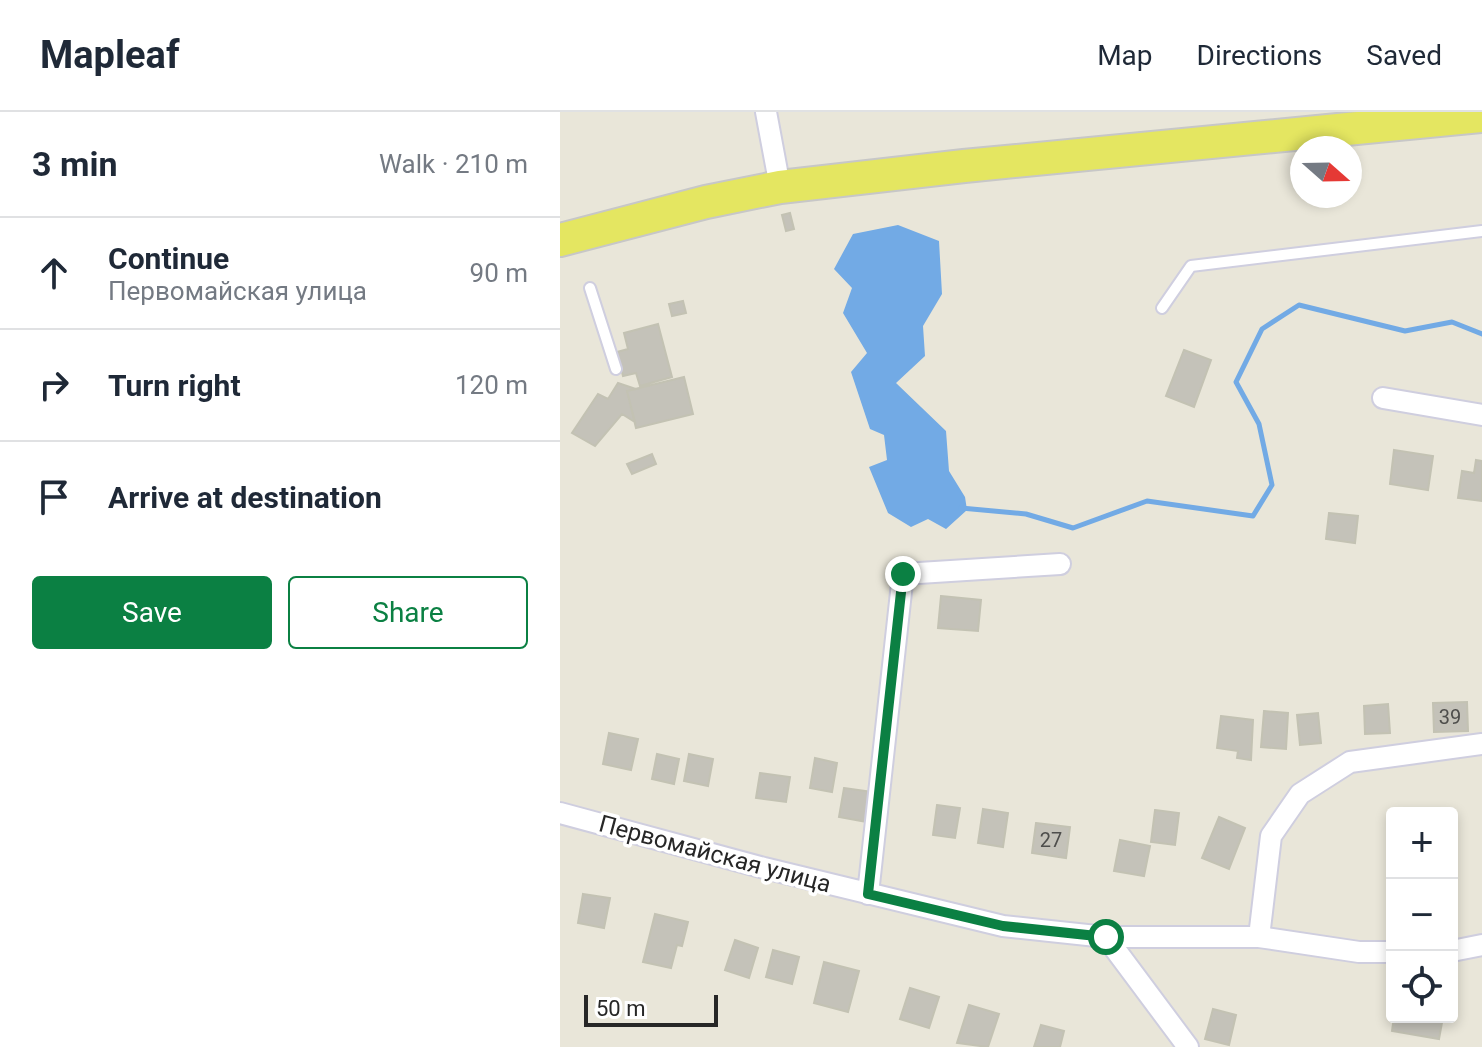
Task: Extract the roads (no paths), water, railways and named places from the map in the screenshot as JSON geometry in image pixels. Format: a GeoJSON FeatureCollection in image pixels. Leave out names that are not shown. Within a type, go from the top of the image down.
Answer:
{"type":"FeatureCollection","features":[{"type":"Feature","properties":{"kind":"main road"},"geometry":{"type":"LineString","coordinates":[[560,240],[706,202],[780,187],[979,164],[1482,116]]}},
{"type":"Feature","properties":{"kind":"street"},"geometry":{"type":"LineString","coordinates":[[763,115],[780,187]]}},
{"type":"Feature","properties":{"kind":"street"},"geometry":{"type":"LineString","coordinates":[[1383,398],[1482,415]]}},
{"type":"Feature","properties":{"kind":"street"},"geometry":{"type":"LineString","coordinates":[[868,894],[903,574],[1060,564]]}},
{"type":"Feature","properties":{"kind":"street"},"geometry":{"type":"LineString","coordinates":[[1259,937],[1271,836],[1300,794],[1350,762],[1482,744]]}},
{"type":"Feature","properties":{"kind":"street","name":"Первомайская улица"},"geometry":{"type":"LineString","coordinates":[[560,813],[1003,926],[1106,937],[1259,937],[1359,952],[1386,952]]}},
{"type":"Feature","properties":{"kind":"street"},"geometry":{"type":"LineString","coordinates":[[1106,937],[1188,1047]]}},
{"type":"Feature","properties":{"kind":"street"},"geometry":{"type":"LineString","coordinates":[[1458,950],[1482,945]]}},
{"type":"Feature","properties":{"kind":"lane"},"geometry":{"type":"LineString","coordinates":[[1162,308],[1191,266],[1482,231]]}},
{"type":"Feature","properties":{"kind":"lane"},"geometry":{"type":"LineString","coordinates":[[590,288],[616,369]]}},
{"type":"Feature","properties":{"kind":"water"},"geometry":{"type":"Polygon","coordinates":[[[898,225],[939,241],[942,294],[923,326],[925,356],[896,383],[946,431],[949,471],[965,497],[967,510],[946,529],[928,519],[911,527],[888,513],[869,467],[887,460],[884,435],[870,429],[851,372],[867,353],[843,313],[852,288],[834,269],[853,234],[898,225]]]}},
{"type":"Feature","properties":{"kind":"waterway"},"geometry":{"type":"LineString","coordinates":[[961,508],[1026,514],[1073,528],[1147,501],[1253,516],[1272,485],[1259,424],[1236,382],[1262,329],[1299,305],[1405,331],[1452,322],[1482,334]]}}]}
